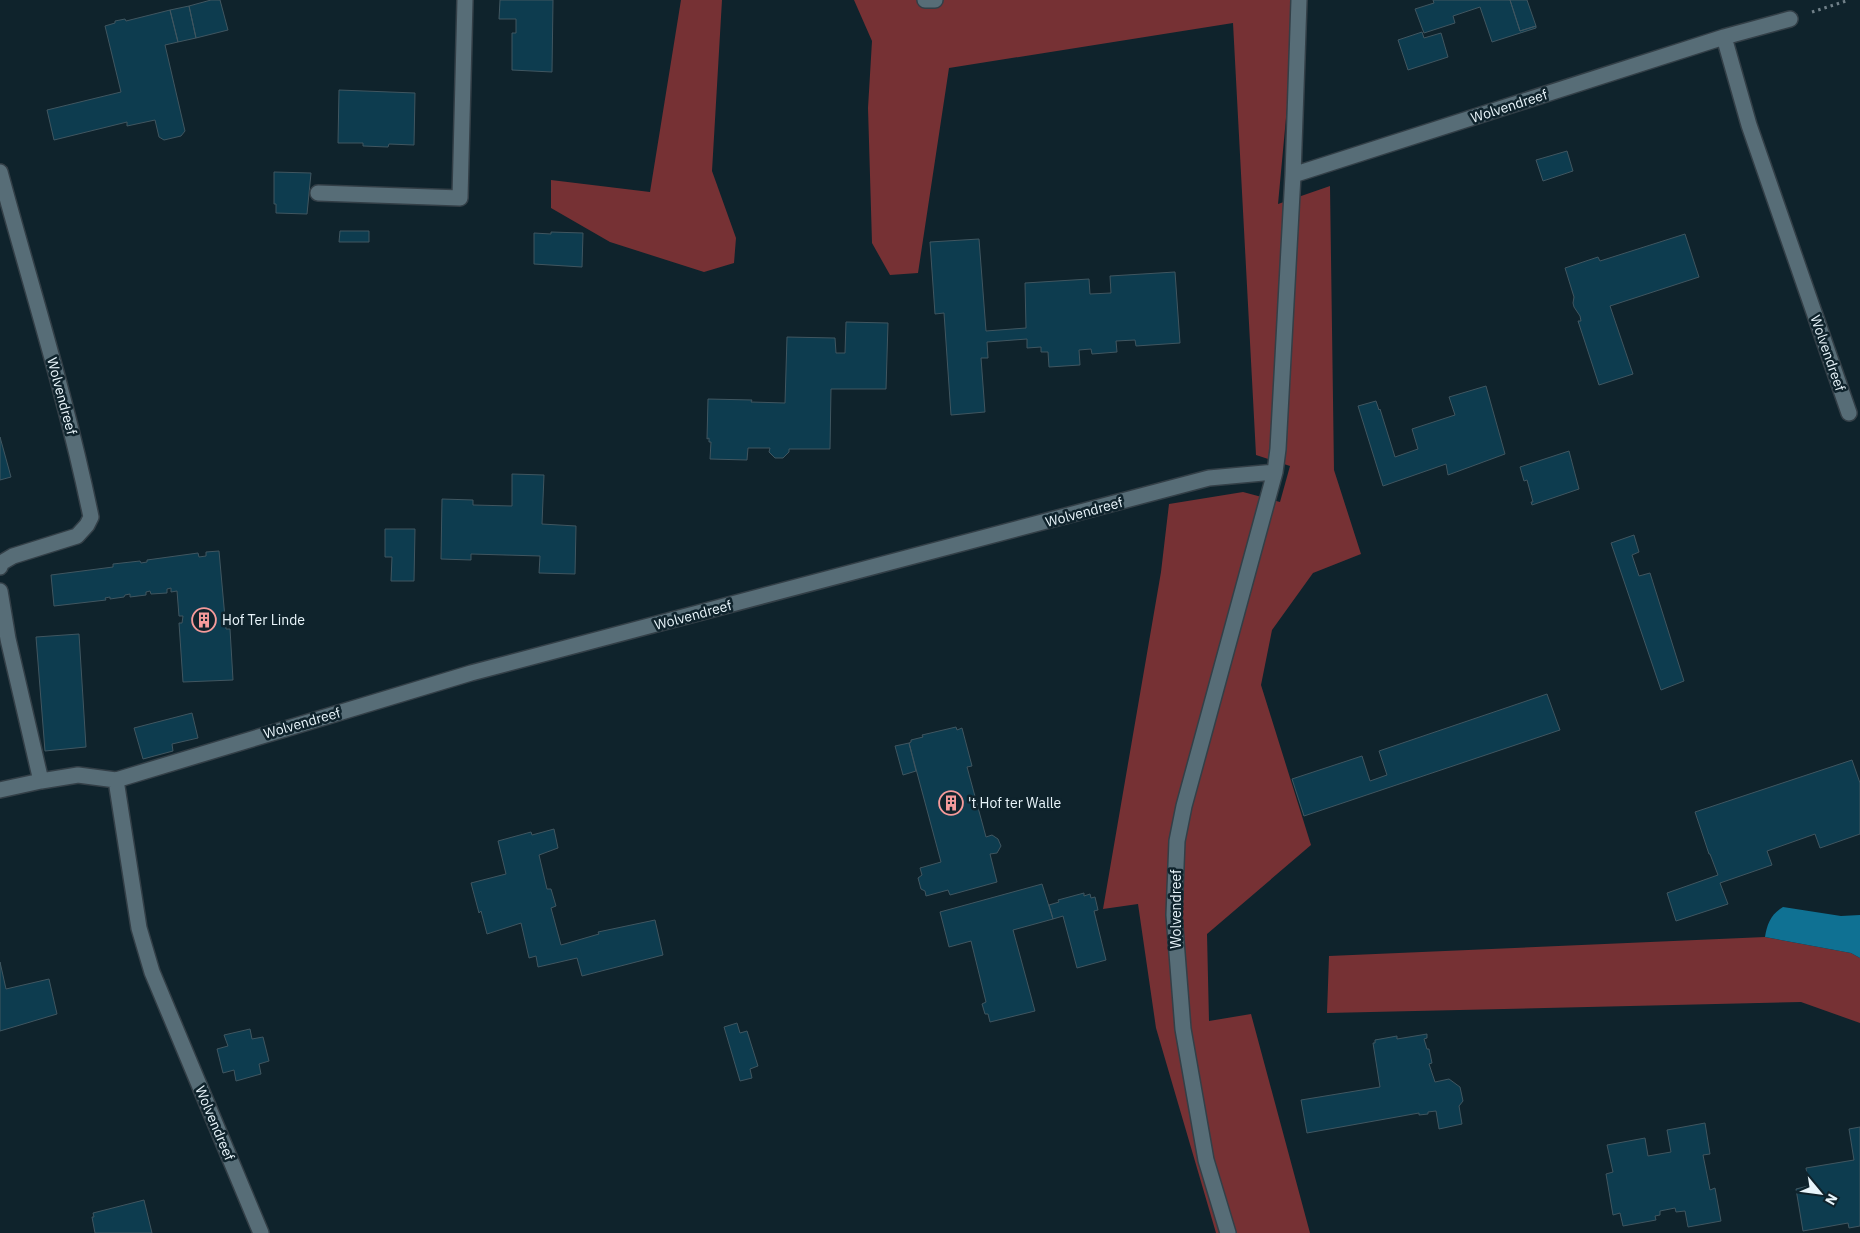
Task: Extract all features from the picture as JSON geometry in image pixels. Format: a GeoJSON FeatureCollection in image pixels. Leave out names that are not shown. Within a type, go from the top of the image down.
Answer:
{"type":"FeatureCollection","features":[{"type":"Feature","properties":{"kind":"street"},"geometry":{"type":"LineString","coordinates":[[318,193],[460,198],[465,0]]}},
{"type":"Feature","properties":{"kind":"street"},"geometry":{"type":"LineString","coordinates":[[925,0],[936,0]]}},
{"type":"Feature","properties":{"kind":"street","name":"Wolvendreef"},"geometry":{"type":"LineString","coordinates":[[1228,1233],[1206,1160],[1184,1028],[1174,915],[1177,841],[1184,806],[1275,472],[1278,449],[1293,175],[1299,0]]}},
{"type":"Feature","properties":{"kind":"street","name":"Wolvendreef"},"geometry":{"type":"LineString","coordinates":[[1293,175],[1724,37],[1790,19]]}},
{"type":"Feature","properties":{"kind":"street","name":"Wolvendreef"},"geometry":{"type":"LineString","coordinates":[[1724,37],[1748,125],[1849,413]]}},
{"type":"Feature","properties":{"kind":"street","name":"Wolvendreef"},"geometry":{"type":"LineString","coordinates":[[0,172],[65,403],[91,517],[87,526],[76,536],[13,556],[1,563],[0,567]]}},
{"type":"Feature","properties":{"kind":"street","name":"Wolvendreef"},"geometry":{"type":"LineString","coordinates":[[0,790],[78,775],[116,780],[471,673],[937,552],[1210,478],[1275,472]]}},
{"type":"Feature","properties":{"kind":"street"},"geometry":{"type":"LineString","coordinates":[[0,590],[8,639],[41,781]]}},
{"type":"Feature","properties":{"kind":"street","name":"Wolvendreef"},"geometry":{"type":"LineString","coordinates":[[116,780],[139,928],[152,972],[261,1233]]}},
{"type":"Feature","properties":{"kind":"path"},"geometry":{"type":"LineString","coordinates":[[1790,19],[1849,0]]}},
{"type":"Feature","properties":{"kind":"shaded area"},"geometry":{"type":"Polygon","coordinates":[[[681,0],[722,0],[712,171],[736,238],[734,263],[704,272],[610,242],[551,208],[551,180],[650,192],[681,0]]]}},
{"type":"Feature","properties":{"kind":"shaded area"},"geometry":{"type":"Polygon","coordinates":[[[854,0],[1297,0],[1278,204],[1330,186],[1334,470],[1361,554],[1313,573],[1272,630],[1261,685],[1311,845],[1207,934],[1209,1021],[1251,1014],[1310,1233],[1216,1233],[1156,1028],[1138,904],[1103,909],[1161,572],[1169,504],[1243,492],[1280,502],[1290,466],[1256,455],[1233,23],[949,68],[918,273],[890,275],[872,243],[868,108],[872,41],[854,0]]]}},
{"type":"Feature","properties":{"kind":"shaded area"},"geometry":{"type":"Polygon","coordinates":[[[1765,937],[1851,953],[1860,958],[1860,1023],[1801,1002],[1327,1013],[1329,956],[1765,937]]]}},
{"type":"Feature","properties":{"kind":"water"},"geometry":{"type":"Polygon","coordinates":[[[1783,907],[1841,916],[1860,915],[1860,958],[1851,953],[1765,937],[1770,920],[1783,907]]]}},
{"type":"Feature","properties":{"kind":"building"},"geometry":{"type":"Polygon","coordinates":[[[211,0],[220,0],[228,30],[196,38],[189,6],[211,0]]]}},
{"type":"Feature","properties":{"kind":"building"},"geometry":{"type":"Polygon","coordinates":[[[500,0],[553,0],[552,72],[512,70],[512,33],[516,33],[516,19],[499,19],[500,0]]]}},
{"type":"Feature","properties":{"kind":"building"},"geometry":{"type":"Polygon","coordinates":[[[1433,0],[1510,0],[1520,31],[1536,26],[1536,28],[1492,42],[1480,7],[1453,16],[1455,23],[1424,33],[1415,9],[1434,3],[1433,0]]]}},
{"type":"Feature","properties":{"kind":"building"},"geometry":{"type":"Polygon","coordinates":[[[1510,0],[1527,0],[1536,26],[1520,31],[1510,0]]]}},
{"type":"Feature","properties":{"kind":"building"},"geometry":{"type":"Polygon","coordinates":[[[189,6],[196,38],[178,42],[170,10],[189,6]]]}},
{"type":"Feature","properties":{"kind":"building"},"geometry":{"type":"Polygon","coordinates":[[[170,10],[178,42],[165,45],[185,131],[181,136],[164,140],[159,137],[155,120],[127,126],[127,122],[54,140],[47,110],[121,92],[105,26],[115,23],[115,21],[125,19],[126,21],[170,10]]]}},
{"type":"Feature","properties":{"kind":"building"},"geometry":{"type":"Polygon","coordinates":[[[1422,32],[1424,38],[1441,33],[1448,57],[1408,70],[1398,40],[1422,32]]]}},
{"type":"Feature","properties":{"kind":"building"},"geometry":{"type":"Polygon","coordinates":[[[339,90],[415,93],[414,145],[389,144],[388,147],[363,146],[363,143],[338,143],[339,90]]]}},
{"type":"Feature","properties":{"kind":"building"},"geometry":{"type":"Polygon","coordinates":[[[1567,151],[1573,171],[1543,181],[1536,160],[1567,151]]]}},
{"type":"Feature","properties":{"kind":"building"},"geometry":{"type":"Polygon","coordinates":[[[274,172],[311,173],[307,214],[276,213],[276,204],[274,204],[274,172]]]}},
{"type":"Feature","properties":{"kind":"building"},"geometry":{"type":"Polygon","coordinates":[[[340,231],[369,231],[369,242],[339,242],[340,231]]]}},
{"type":"Feature","properties":{"kind":"building"},"geometry":{"type":"Polygon","coordinates":[[[551,232],[583,233],[582,267],[534,264],[534,233],[551,234],[551,232]]]}},
{"type":"Feature","properties":{"kind":"building"},"geometry":{"type":"Polygon","coordinates":[[[1685,234],[1699,277],[1610,306],[1633,374],[1599,385],[1578,321],[1581,321],[1580,316],[1574,307],[1574,297],[1565,268],[1598,257],[1600,261],[1685,234]]]}},
{"type":"Feature","properties":{"kind":"building"},"geometry":{"type":"Polygon","coordinates":[[[979,239],[986,331],[1026,328],[1025,283],[1089,279],[1090,294],[1111,293],[1110,276],[1175,272],[1180,343],[1136,346],[1135,340],[1116,341],[1117,352],[1092,354],[1091,349],[1079,350],[1080,365],[1049,367],[1048,352],[1041,352],[1041,347],[1027,348],[1027,339],[987,342],[988,358],[981,358],[985,412],[951,415],[944,313],[935,314],[930,242],[979,239]]]}},
{"type":"Feature","properties":{"kind":"building"},"geometry":{"type":"Polygon","coordinates":[[[846,322],[888,323],[886,389],[831,389],[830,449],[789,449],[789,452],[783,458],[775,458],[769,452],[770,448],[748,448],[747,460],[710,459],[711,442],[709,442],[709,438],[707,439],[708,399],[785,403],[787,337],[835,338],[836,353],[845,353],[846,322]]]}},
{"type":"Feature","properties":{"kind":"building"},"geometry":{"type":"Polygon","coordinates":[[[1486,386],[1505,454],[1448,475],[1446,464],[1383,486],[1358,406],[1376,401],[1395,457],[1418,449],[1412,429],[1455,415],[1449,397],[1486,386]]]}},
{"type":"Feature","properties":{"kind":"building"},"geometry":{"type":"Polygon","coordinates":[[[0,437],[11,477],[0,480],[0,437]]]}},
{"type":"Feature","properties":{"kind":"building"},"geometry":{"type":"Polygon","coordinates":[[[1569,451],[1579,489],[1532,505],[1531,502],[1533,502],[1527,480],[1524,481],[1520,467],[1569,451]]]}},
{"type":"Feature","properties":{"kind":"building"},"geometry":{"type":"Polygon","coordinates":[[[512,474],[544,475],[542,524],[576,526],[575,574],[539,573],[540,556],[471,554],[471,560],[441,559],[442,499],[473,500],[473,505],[512,506],[512,474]]]}},
{"type":"Feature","properties":{"kind":"building"},"geometry":{"type":"Polygon","coordinates":[[[385,529],[415,529],[414,581],[391,581],[392,557],[385,557],[385,529]]]}},
{"type":"Feature","properties":{"kind":"building"},"geometry":{"type":"Polygon","coordinates":[[[1634,535],[1639,552],[1632,555],[1639,576],[1650,573],[1684,681],[1661,690],[1611,543],[1634,535]]]}},
{"type":"Feature","properties":{"kind":"building","name":"Hof Ter Linde"},"geometry":{"type":"Polygon","coordinates":[[[219,551],[226,629],[230,629],[233,680],[183,682],[179,623],[182,623],[183,616],[179,616],[177,591],[171,592],[171,588],[167,589],[167,593],[151,594],[150,591],[146,592],[146,595],[130,597],[130,594],[124,597],[105,598],[106,600],[54,606],[51,575],[113,567],[113,564],[140,561],[141,563],[147,562],[147,560],[198,553],[199,557],[206,556],[206,552],[219,551]]]}},
{"type":"Feature","properties":{"kind":"building"},"geometry":{"type":"Polygon","coordinates":[[[79,634],[86,747],[45,751],[36,637],[79,634]]]}},
{"type":"Feature","properties":{"kind":"building"},"geometry":{"type":"Polygon","coordinates":[[[1547,694],[1560,730],[1304,816],[1292,779],[1362,756],[1370,781],[1387,775],[1379,751],[1547,694]]]}},
{"type":"Feature","properties":{"kind":"building"},"geometry":{"type":"Polygon","coordinates":[[[192,713],[198,738],[172,744],[173,751],[143,759],[134,728],[192,713]]]}},
{"type":"Feature","properties":{"kind":"building","name":"'t Hof ter Walle"},"geometry":{"type":"Polygon","coordinates":[[[956,727],[957,730],[962,728],[972,766],[967,767],[986,837],[992,835],[998,839],[1001,846],[997,853],[990,854],[997,882],[950,895],[948,890],[926,896],[925,891],[921,889],[918,878],[922,875],[920,868],[941,862],[909,743],[911,740],[923,737],[922,735],[956,727]]]}},
{"type":"Feature","properties":{"kind":"building"},"geometry":{"type":"Polygon","coordinates":[[[909,743],[916,771],[903,775],[895,746],[909,743]]]}},
{"type":"Feature","properties":{"kind":"building"},"geometry":{"type":"Polygon","coordinates":[[[1852,760],[1860,783],[1860,834],[1820,848],[1815,834],[1767,851],[1772,865],[1720,883],[1728,904],[1676,921],[1667,893],[1718,875],[1695,812],[1852,760]]]}},
{"type":"Feature","properties":{"kind":"building"},"geometry":{"type":"Polygon","coordinates":[[[554,829],[558,848],[539,855],[547,889],[551,889],[556,906],[551,908],[561,945],[599,934],[598,932],[655,920],[663,955],[582,976],[577,958],[538,967],[536,956],[529,958],[521,923],[487,934],[471,883],[506,874],[498,841],[531,832],[532,835],[554,829]]]}},
{"type":"Feature","properties":{"kind":"building"},"geometry":{"type":"Polygon","coordinates":[[[1042,884],[1053,919],[1013,930],[1035,1011],[990,1022],[982,1004],[986,1002],[971,941],[949,947],[940,912],[1042,884]]]}},
{"type":"Feature","properties":{"kind":"building"},"geometry":{"type":"Polygon","coordinates":[[[1084,893],[1084,896],[1090,894],[1091,898],[1095,897],[1098,910],[1094,911],[1106,960],[1077,968],[1063,916],[1053,919],[1049,905],[1059,902],[1058,900],[1084,893]]]}},
{"type":"Feature","properties":{"kind":"building"},"geometry":{"type":"Polygon","coordinates":[[[0,962],[6,989],[49,979],[57,1014],[0,1031],[0,962]]]}},
{"type":"Feature","properties":{"kind":"building"},"geometry":{"type":"Polygon","coordinates":[[[737,1023],[740,1033],[747,1031],[758,1066],[750,1069],[752,1078],[740,1081],[724,1027],[737,1023]]]}},
{"type":"Feature","properties":{"kind":"building"},"geometry":{"type":"Polygon","coordinates":[[[250,1029],[252,1039],[263,1037],[269,1061],[259,1064],[261,1074],[236,1081],[234,1070],[223,1073],[217,1049],[228,1046],[224,1035],[250,1029]]]}},
{"type":"Feature","properties":{"kind":"building"},"geometry":{"type":"Polygon","coordinates":[[[1427,1034],[1427,1038],[1424,1039],[1427,1049],[1429,1049],[1432,1063],[1429,1064],[1435,1082],[1449,1079],[1460,1087],[1463,1101],[1459,1106],[1462,1124],[1439,1129],[1436,1111],[1428,1112],[1428,1114],[1419,1115],[1419,1113],[1307,1133],[1301,1100],[1380,1087],[1373,1043],[1375,1043],[1375,1040],[1397,1036],[1397,1039],[1427,1034]]]}},
{"type":"Feature","properties":{"kind":"building"},"geometry":{"type":"Polygon","coordinates":[[[1705,1123],[1710,1154],[1703,1155],[1710,1190],[1715,1188],[1721,1221],[1688,1227],[1685,1211],[1676,1212],[1675,1208],[1660,1211],[1660,1215],[1655,1216],[1656,1220],[1623,1226],[1620,1213],[1613,1215],[1606,1174],[1613,1172],[1607,1145],[1645,1138],[1648,1156],[1671,1152],[1667,1130],[1705,1123]]]}},
{"type":"Feature","properties":{"kind":"building"},"geometry":{"type":"Polygon","coordinates":[[[1860,1127],[1860,1226],[1849,1228],[1848,1223],[1803,1231],[1796,1189],[1808,1186],[1806,1168],[1854,1160],[1849,1129],[1860,1127]]]}},
{"type":"Feature","properties":{"kind":"building"},"geometry":{"type":"Polygon","coordinates":[[[144,1200],[152,1233],[95,1233],[93,1213],[144,1200]]]}},
{"type":"Feature","properties":{"kind":"place","name":"Hof Ter Linde"},"geometry":{"type":"Point","coordinates":[204,620]}},
{"type":"Feature","properties":{"kind":"place","name":"'t Hof ter Walle"},"geometry":{"type":"Point","coordinates":[951,803]}}]}
